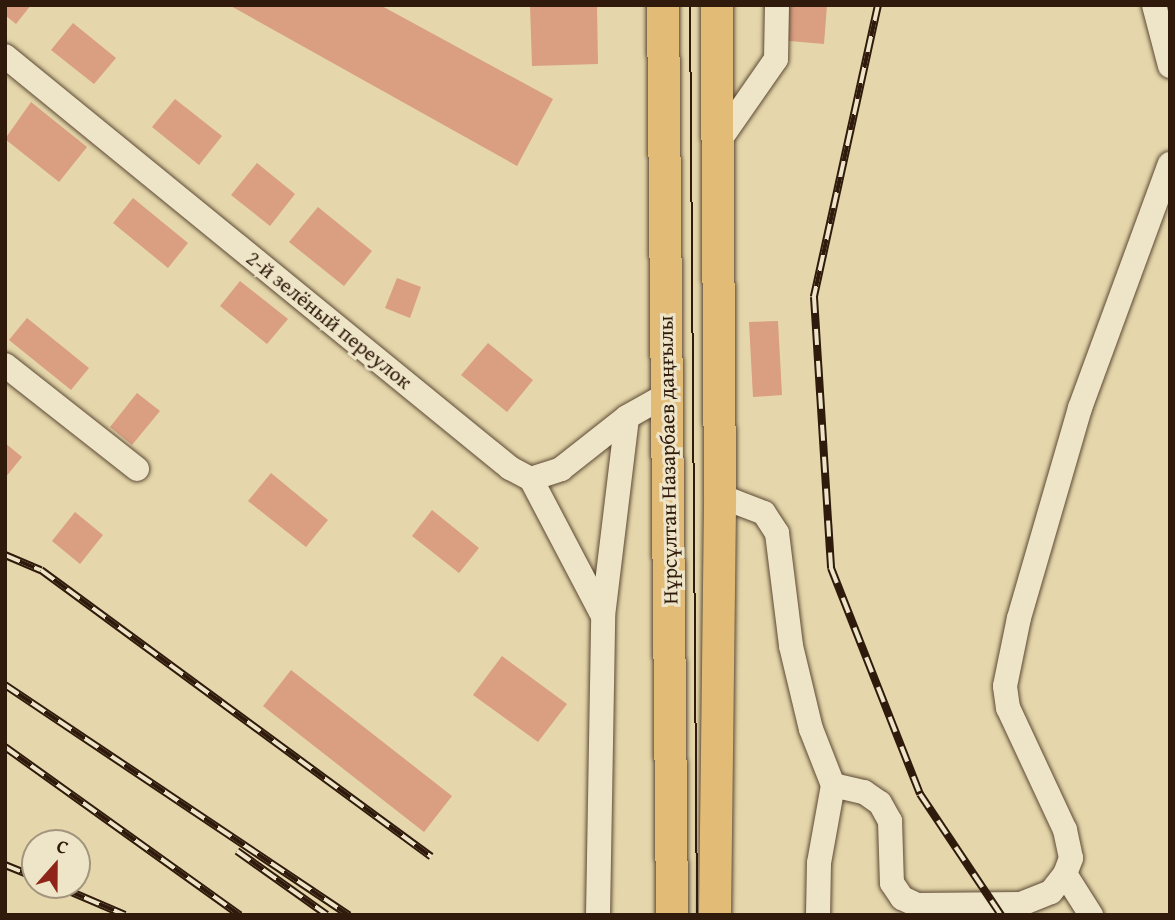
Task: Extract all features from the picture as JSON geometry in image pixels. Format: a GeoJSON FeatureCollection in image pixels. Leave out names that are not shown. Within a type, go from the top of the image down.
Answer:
{"type":"FeatureCollection","features":[{"type":"Feature","properties":{"kind":"main road","name":"Нұрсұлтан Назарбаев даңғылы"},"geometry":{"type":"LineString","coordinates":[[663,5],[672,915]]}},
{"type":"Feature","properties":{"kind":"main road"},"geometry":{"type":"LineString","coordinates":[[715,915],[720,496],[717,5]]}},
{"type":"Feature","properties":{"kind":"street"},"geometry":{"type":"LineString","coordinates":[[716,144],[776,59],[777,5]]}},
{"type":"Feature","properties":{"kind":"street"},"geometry":{"type":"LineString","coordinates":[[1154,5],[1170,66]]}},
{"type":"Feature","properties":{"kind":"street","name":"2-й зелёный переулок"},"geometry":{"type":"LineString","coordinates":[[5,56],[510,468],[531,479]]}},
{"type":"Feature","properties":{"kind":"street"},"geometry":{"type":"LineString","coordinates":[[833,785],[864,792],[874,809],[890,821],[892,883],[902,898],[918,905],[1021,904],[1051,892],[1065,874],[1071,858],[1065,830],[1008,708],[1005,686],[1019,618],[1080,408],[1170,164]]}},
{"type":"Feature","properties":{"kind":"street"},"geometry":{"type":"LineString","coordinates":[[5,365],[137,469]]}},
{"type":"Feature","properties":{"kind":"street"},"geometry":{"type":"LineString","coordinates":[[603,615],[531,479],[561,469],[627,417],[666,395]]}},
{"type":"Feature","properties":{"kind":"street"},"geometry":{"type":"LineString","coordinates":[[598,915],[603,615],[627,417]]}},
{"type":"Feature","properties":{"kind":"street"},"geometry":{"type":"LineString","coordinates":[[720,496],[764,513],[777,533],[791,646],[811,729],[833,785],[820,863],[818,915]]}},
{"type":"Feature","properties":{"kind":"street"},"geometry":{"type":"LineString","coordinates":[[1065,874],[1091,915]]}},
{"type":"Feature","properties":{"kind":"building"},"geometry":{"type":"Polygon","coordinates":[[[5,5],[31,5],[16,24],[5,15],[5,5]]]}},
{"type":"Feature","properties":{"kind":"building"},"geometry":{"type":"Polygon","coordinates":[[[229,5],[380,5],[553,99],[517,166],[229,5]]]}},
{"type":"Feature","properties":{"kind":"building"},"geometry":{"type":"Polygon","coordinates":[[[530,5],[597,5],[598,64],[532,66],[530,5]]]}},
{"type":"Feature","properties":{"kind":"building"},"geometry":{"type":"Polygon","coordinates":[[[781,5],[827,5],[824,44],[778,40],[781,5]]]}},
{"type":"Feature","properties":{"kind":"building"},"geometry":{"type":"Polygon","coordinates":[[[73,23],[116,58],[94,84],[51,50],[73,23]]]}},
{"type":"Feature","properties":{"kind":"building"},"geometry":{"type":"Polygon","coordinates":[[[175,99],[222,136],[199,165],[152,127],[175,99]]]}},
{"type":"Feature","properties":{"kind":"building"},"geometry":{"type":"Polygon","coordinates":[[[31,102],[87,147],[59,182],[5,139],[31,102]]]}},
{"type":"Feature","properties":{"kind":"building"},"geometry":{"type":"Polygon","coordinates":[[[257,163],[295,194],[270,226],[231,195],[257,163]]]}},
{"type":"Feature","properties":{"kind":"building"},"geometry":{"type":"Polygon","coordinates":[[[133,198],[188,243],[168,268],[113,223],[133,198]]]}},
{"type":"Feature","properties":{"kind":"building"},"geometry":{"type":"Polygon","coordinates":[[[318,207],[372,251],[344,286],[289,242],[318,207]]]}},
{"type":"Feature","properties":{"kind":"building"},"geometry":{"type":"Polygon","coordinates":[[[397,278],[421,287],[410,318],[385,308],[397,278]]]}},
{"type":"Feature","properties":{"kind":"building"},"geometry":{"type":"Polygon","coordinates":[[[240,281],[288,319],[267,344],[220,306],[240,281]]]}},
{"type":"Feature","properties":{"kind":"building"},"geometry":{"type":"Polygon","coordinates":[[[27,318],[89,368],[71,390],[9,340],[27,318]]]}},
{"type":"Feature","properties":{"kind":"building"},"geometry":{"type":"Polygon","coordinates":[[[778,321],[782,395],[753,397],[749,322],[778,321]]]}},
{"type":"Feature","properties":{"kind":"building"},"geometry":{"type":"Polygon","coordinates":[[[488,343],[533,380],[507,412],[461,375],[488,343]]]}},
{"type":"Feature","properties":{"kind":"building"},"geometry":{"type":"Polygon","coordinates":[[[137,393],[160,411],[132,445],[110,427],[137,393]]]}},
{"type":"Feature","properties":{"kind":"building"},"geometry":{"type":"Polygon","coordinates":[[[5,443],[22,457],[5,478],[5,443]]]}},
{"type":"Feature","properties":{"kind":"building"},"geometry":{"type":"Polygon","coordinates":[[[271,473],[328,520],[306,547],[248,501],[271,473]]]}},
{"type":"Feature","properties":{"kind":"building"},"geometry":{"type":"Polygon","coordinates":[[[432,510],[479,548],[459,573],[412,536],[432,510]]]}},
{"type":"Feature","properties":{"kind":"building"},"geometry":{"type":"Polygon","coordinates":[[[75,512],[103,535],[80,564],[52,541],[75,512]]]}},
{"type":"Feature","properties":{"kind":"building"},"geometry":{"type":"Polygon","coordinates":[[[502,656],[567,704],[538,742],[473,695],[502,656]]]}},
{"type":"Feature","properties":{"kind":"building"},"geometry":{"type":"Polygon","coordinates":[[[291,670],[452,796],[424,832],[263,706],[291,670]]]}},
{"type":"Feature","properties":{"kind":"tram line"},"geometry":{"type":"LineString","coordinates":[[690,5],[697,915]]}},
{"type":"Feature","properties":{"kind":"railway"},"geometry":{"type":"LineString","coordinates":[[878,5],[814,297],[831,568],[920,794],[1001,915]]}},
{"type":"Feature","properties":{"kind":"railway"},"geometry":{"type":"LineString","coordinates":[[5,555],[41,570],[431,856]]}},
{"type":"Feature","properties":{"kind":"railway"},"geometry":{"type":"LineString","coordinates":[[5,685],[349,915]]}},
{"type":"Feature","properties":{"kind":"railway"},"geometry":{"type":"LineString","coordinates":[[5,747],[240,915]]}},
{"type":"Feature","properties":{"kind":"railway"},"geometry":{"type":"LineString","coordinates":[[237,851],[327,915]]}},
{"type":"Feature","properties":{"kind":"railway"},"geometry":{"type":"LineString","coordinates":[[5,865],[21,871]]}},
{"type":"Feature","properties":{"kind":"railway"},"geometry":{"type":"LineString","coordinates":[[88,899],[125,915]]}}]}
